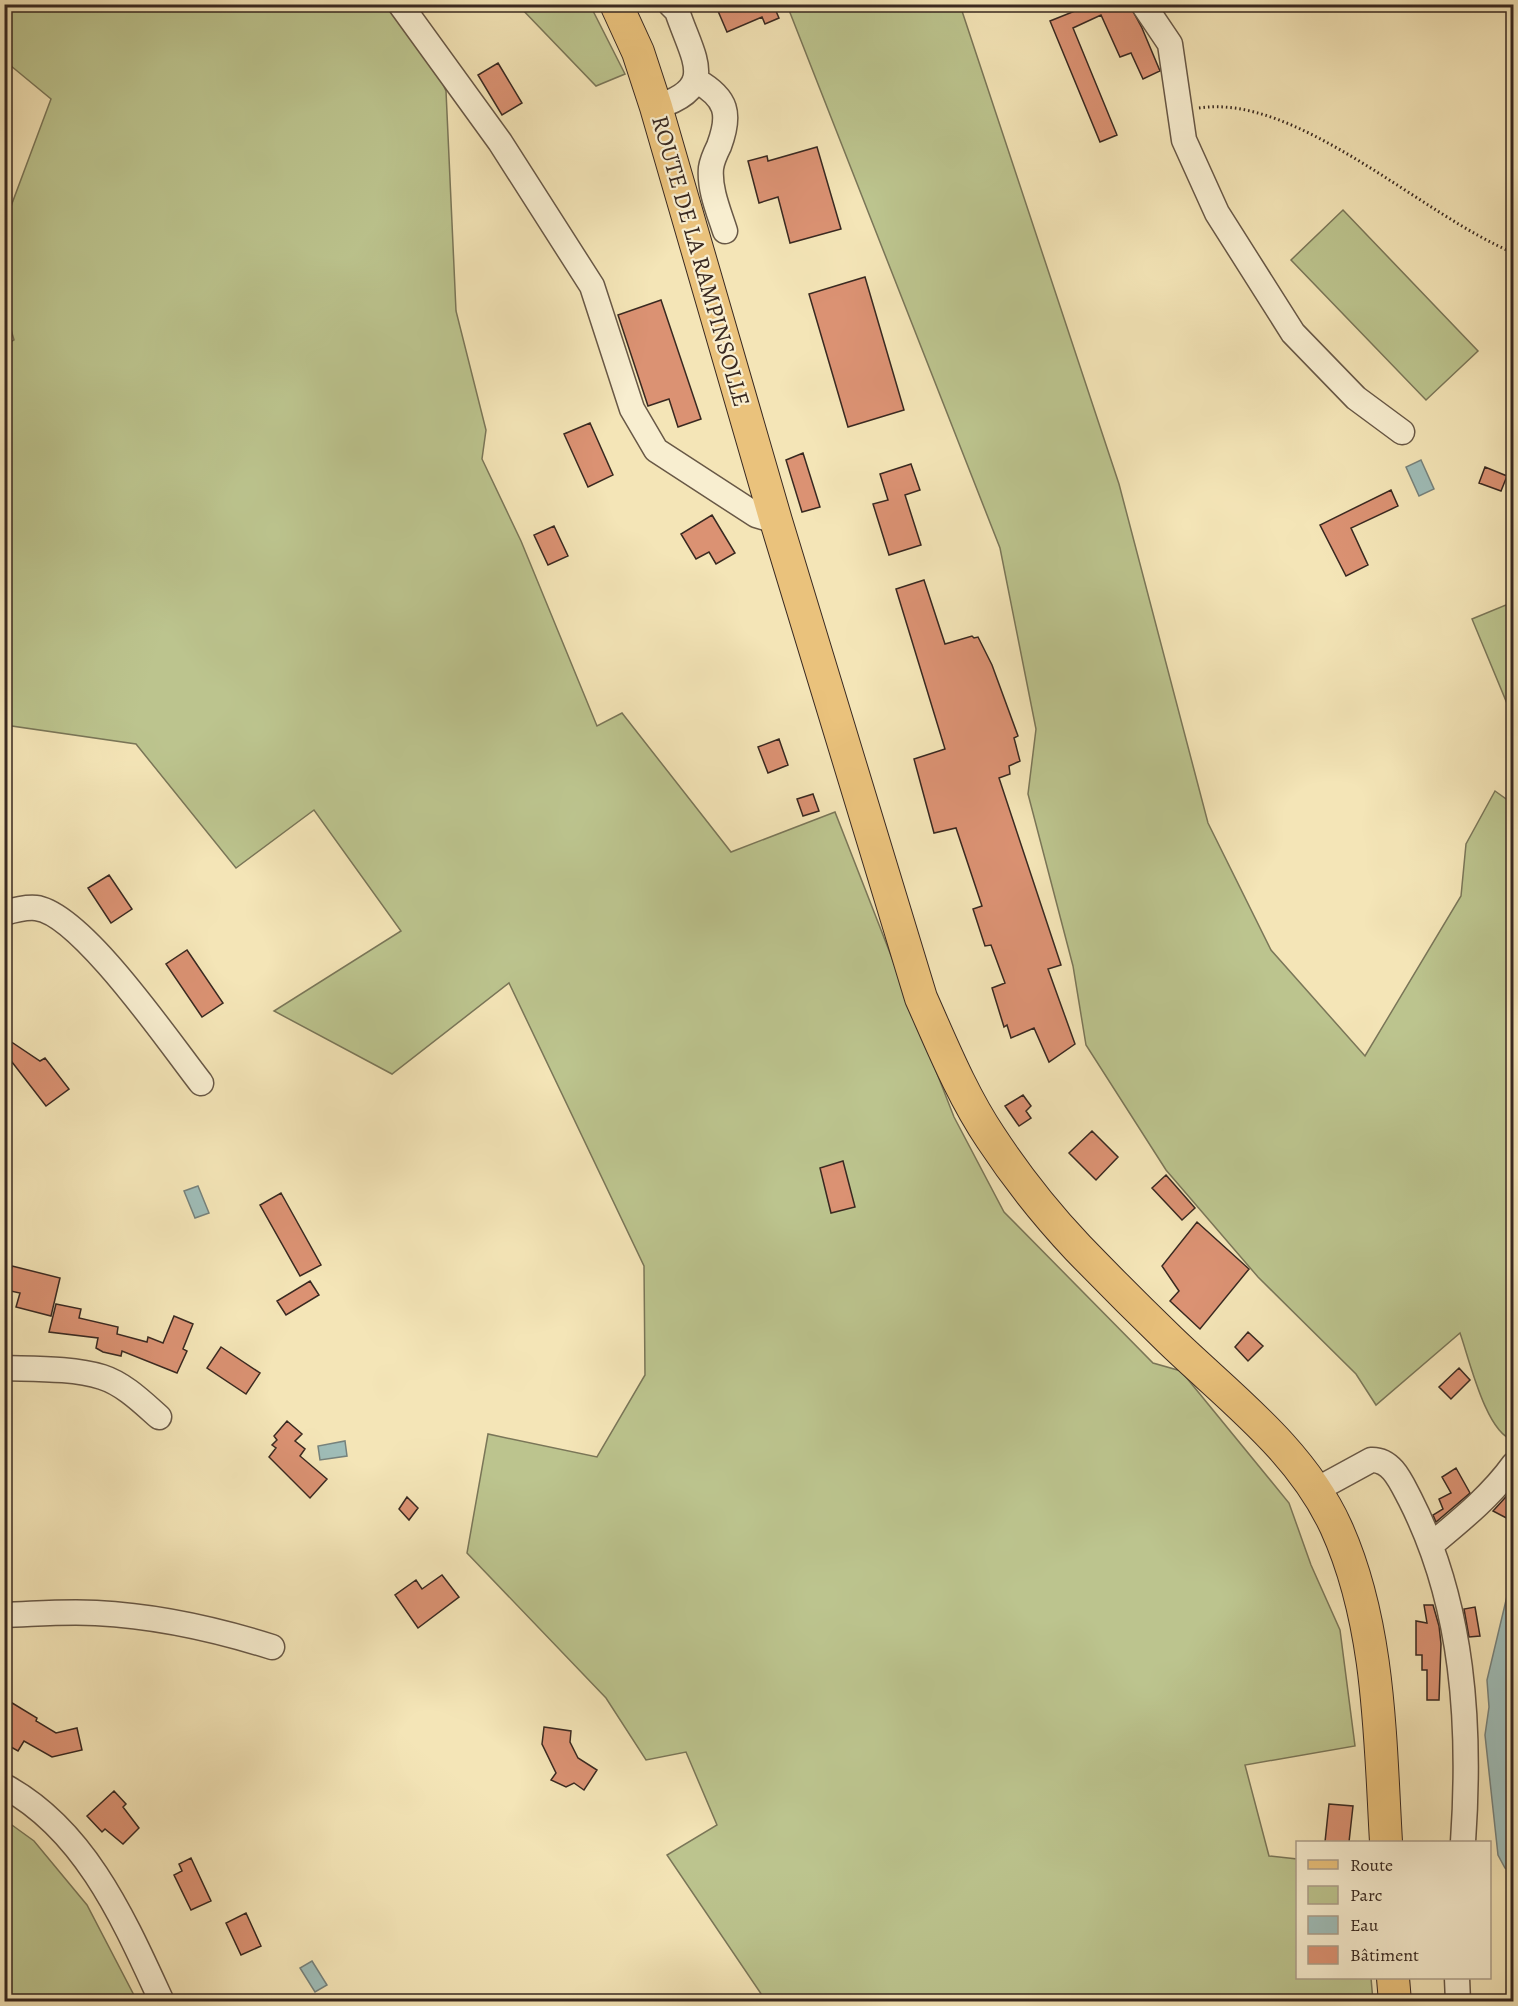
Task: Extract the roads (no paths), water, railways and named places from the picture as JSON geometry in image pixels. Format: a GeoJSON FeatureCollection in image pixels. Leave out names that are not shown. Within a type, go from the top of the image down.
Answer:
{"type":"FeatureCollection","features":[{"type":"Feature","properties":{"kind":"main road","name":"ROUTE DE LA RAMPINSOLLE"},"geometry":{"type":"LineString","coordinates":[[616,4],[638,52],[656,107],[777,521],[921,998],[946,1054],[990,1136],[1028,1188],[1077,1246],[1169,1339],[1248,1412],[1316,1490],[1336,1528],[1369,1637],[1381,1755],[1386,1841]]}},
{"type":"Feature","properties":{"kind":"main road"},"geometry":{"type":"LineString","coordinates":[[1393,1979],[1395,2001]]}},
{"type":"Feature","properties":{"kind":"street"},"geometry":{"type":"LineString","coordinates":[[400,4],[500,142],[592,286],[632,409],[656,450],[756,515],[777,521]]}},
{"type":"Feature","properties":{"kind":"street"},"geometry":{"type":"LineString","coordinates":[[656,107],[675,101],[692,89],[697,81],[697,70],[677,11],[670,4]]}},
{"type":"Feature","properties":{"kind":"street"},"geometry":{"type":"LineString","coordinates":[[1143,4],[1170,44],[1184,140],[1217,213],[1293,333],[1356,398],[1402,432]]}},
{"type":"Feature","properties":{"kind":"street"},"geometry":{"type":"LineString","coordinates":[[697,81],[718,94],[726,118],[725,130],[711,167],[714,191],[725,231]]}},
{"type":"Feature","properties":{"kind":"street"},"geometry":{"type":"LineString","coordinates":[[4,913],[38,908],[63,921],[96,949],[201,1083]]}},
{"type":"Feature","properties":{"kind":"street"},"geometry":{"type":"LineString","coordinates":[[4,1368],[42,1369],[102,1377],[130,1392],[159,1417]]}},
{"type":"Feature","properties":{"kind":"street"},"geometry":{"type":"LineString","coordinates":[[1316,1490],[1327,1481],[1371,1460],[1381,1460],[1389,1464],[1405,1488],[1431,1545],[1453,1632],[1466,1707],[1466,1798],[1463,1841]]}},
{"type":"Feature","properties":{"kind":"street"},"geometry":{"type":"LineString","coordinates":[[1431,1545],[1469,1514],[1514,1464]]}},
{"type":"Feature","properties":{"kind":"street"},"geometry":{"type":"LineString","coordinates":[[4,1615],[95,1613],[144,1617],[221,1631],[272,1647]]}},
{"type":"Feature","properties":{"kind":"street"},"geometry":{"type":"LineString","coordinates":[[4,1786],[45,1816],[92,1868],[122,1915],[162,2001]]}},
{"type":"Feature","properties":{"kind":"street"},"geometry":{"type":"LineString","coordinates":[[1457,1979],[1458,2001]]}},
{"type":"Feature","properties":{"kind":"water"},"geometry":{"type":"Polygon","coordinates":[[[1421,460],[1434,489],[1419,496],[1406,467],[1421,460]]]}},
{"type":"Feature","properties":{"kind":"water"},"geometry":{"type":"Polygon","coordinates":[[[198,1186],[209,1213],[195,1218],[184,1191],[198,1186]]]}},
{"type":"Feature","properties":{"kind":"water"},"geometry":{"type":"Polygon","coordinates":[[[345,1441],[347,1456],[320,1460],[318,1446],[345,1441]]]}},
{"type":"Feature","properties":{"kind":"water"},"geometry":{"type":"Polygon","coordinates":[[[1513,1571],[1513,1874],[1505,1868],[1498,1855],[1485,1735],[1489,1707],[1487,1680],[1513,1571]]]}},
{"type":"Feature","properties":{"kind":"water"},"geometry":{"type":"Polygon","coordinates":[[[312,1961],[327,1985],[315,1992],[300,1968],[312,1961]]]}}]}
